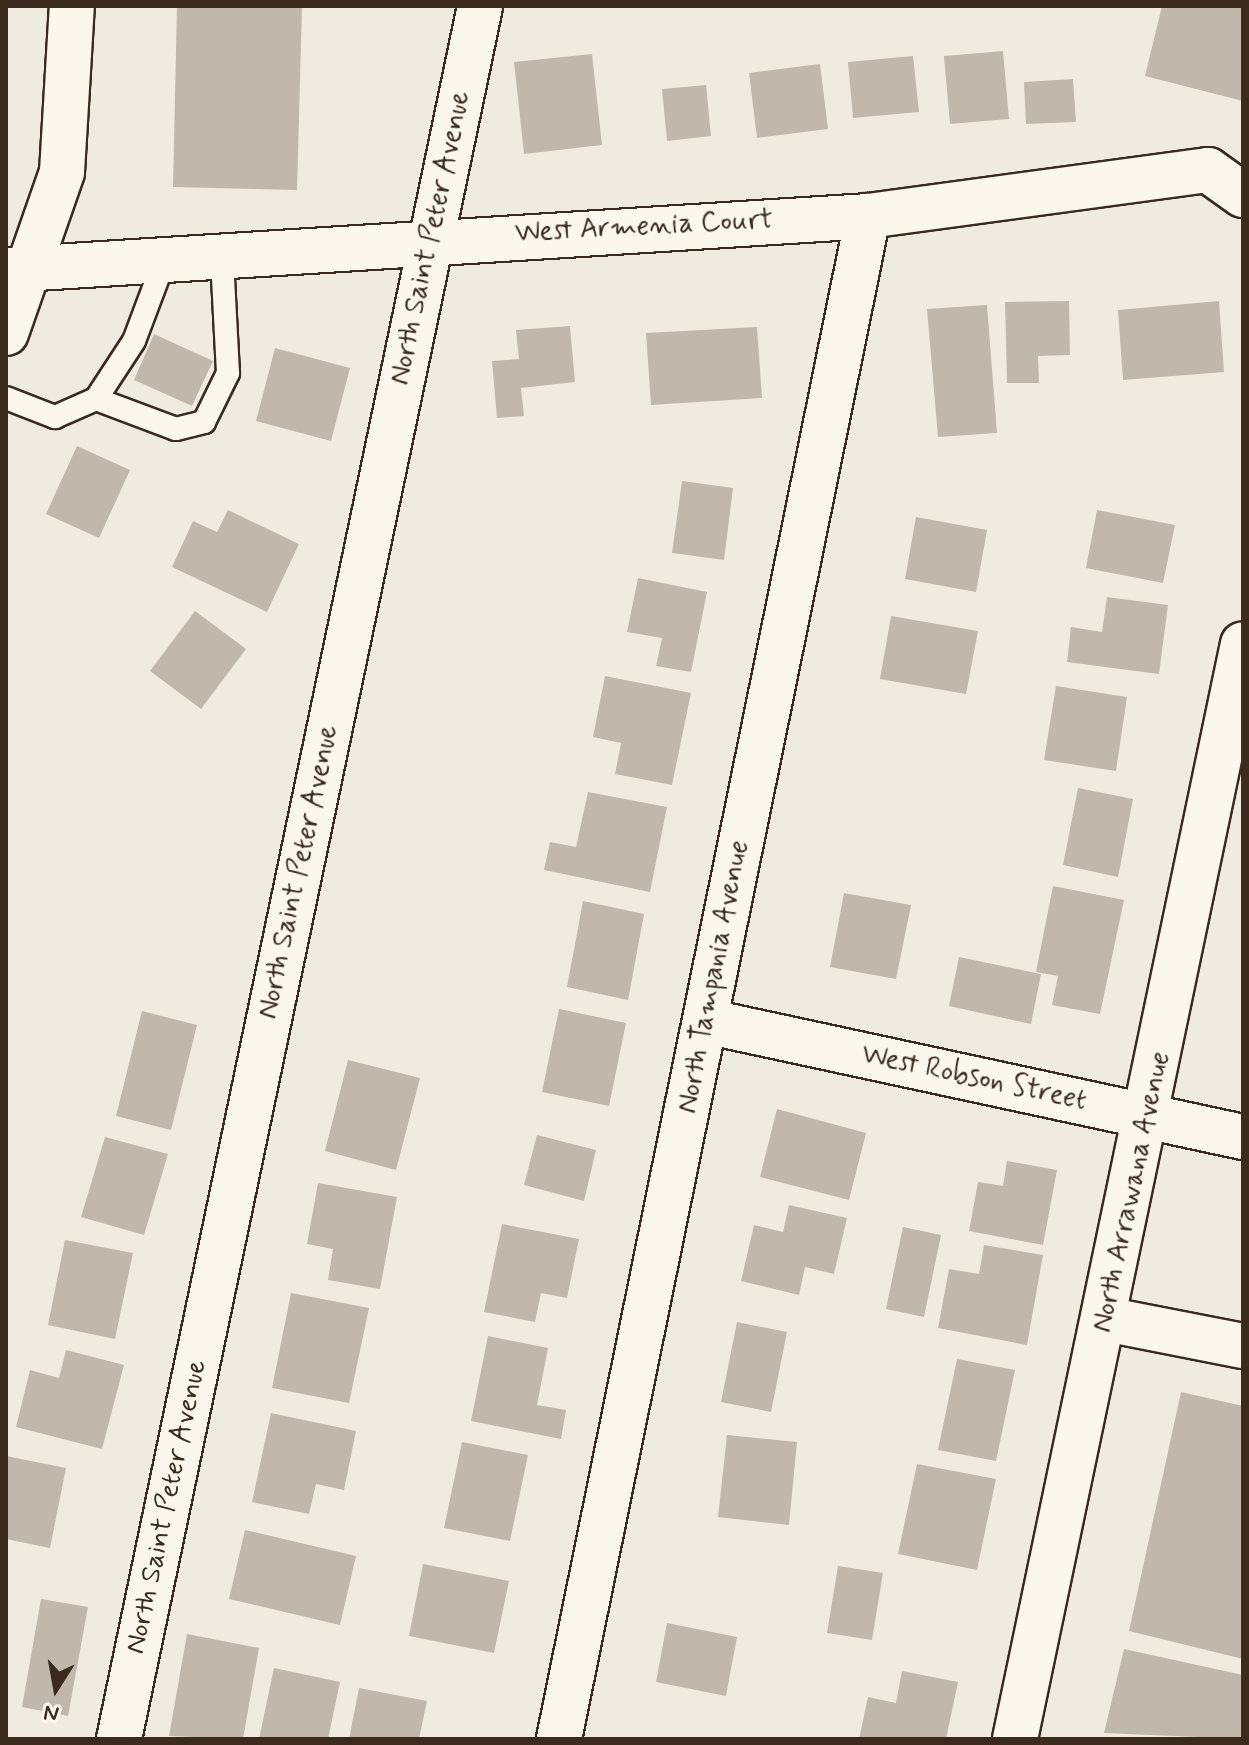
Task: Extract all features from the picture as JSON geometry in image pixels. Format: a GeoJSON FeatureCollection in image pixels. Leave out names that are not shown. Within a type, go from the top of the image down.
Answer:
{"type":"FeatureCollection","features":[{"type":"Feature","properties":{"kind":"street"},"geometry":{"type":"LineString","coordinates":[[6,333],[20,268],[62,172],[72,6]]}},
{"type":"Feature","properties":{"kind":"street","name":"North Saint Peter Avenue"},"geometry":{"type":"LineString","coordinates":[[119,1739],[480,6]]}},
{"type":"Feature","properties":{"kind":"street","name":"West Armenia Court"},"geometry":{"type":"LineString","coordinates":[[20,268],[868,216],[1208,170],[1243,195]]}},
{"type":"Feature","properties":{"kind":"street","name":"North Tampania Avenue"},"geometry":{"type":"LineString","coordinates":[[559,1739],[868,216]]}},
{"type":"Feature","properties":{"kind":"street","name":"North Arrawana Avenue"},"geometry":{"type":"LineString","coordinates":[[1015,1739],[1149,1116],[1243,644]]}},
{"type":"Feature","properties":{"kind":"street","name":"West Robson Street"},"geometry":{"type":"LineString","coordinates":[[705,1021],[1243,1137]]}},
{"type":"Feature","properties":{"kind":"street"},"geometry":{"type":"LineString","coordinates":[[1105,1319],[1243,1346]]}},
{"type":"Feature","properties":{"kind":"lane"},"geometry":{"type":"LineString","coordinates":[[96,399],[176,429],[204,422],[228,373],[222,257]]}},
{"type":"Feature","properties":{"kind":"lane"},"geometry":{"type":"LineString","coordinates":[[6,398],[55,417],[96,399],[134,341],[164,261]]}},
{"type":"Feature","properties":{"kind":"building"},"geometry":{"type":"Polygon","coordinates":[[[177,6],[302,7],[297,190],[173,187],[177,6]]]}},
{"type":"Feature","properties":{"kind":"building"},"geometry":{"type":"Polygon","coordinates":[[[1162,6],[1243,6],[1243,101],[1145,76],[1162,6]]]}},
{"type":"Feature","properties":{"kind":"building"},"geometry":{"type":"Polygon","coordinates":[[[1003,51],[1009,119],[950,124],[944,56],[1003,51]]]}},
{"type":"Feature","properties":{"kind":"building"},"geometry":{"type":"Polygon","coordinates":[[[592,54],[602,145],[524,154],[514,62],[592,54]]]}},
{"type":"Feature","properties":{"kind":"building"},"geometry":{"type":"Polygon","coordinates":[[[913,56],[919,112],[853,118],[848,62],[913,56]]]}},
{"type":"Feature","properties":{"kind":"building"},"geometry":{"type":"Polygon","coordinates":[[[820,64],[828,129],[757,138],[749,73],[820,64]]]}},
{"type":"Feature","properties":{"kind":"building"},"geometry":{"type":"Polygon","coordinates":[[[1073,79],[1076,122],[1026,124],[1024,82],[1073,79]]]}},
{"type":"Feature","properties":{"kind":"building"},"geometry":{"type":"Polygon","coordinates":[[[706,85],[711,136],[667,141],[662,89],[706,85]]]}},
{"type":"Feature","properties":{"kind":"building"},"geometry":{"type":"Polygon","coordinates":[[[1069,301],[1070,355],[1038,356],[1039,383],[1007,383],[1005,302],[1069,301]]]}},
{"type":"Feature","properties":{"kind":"building"},"geometry":{"type":"Polygon","coordinates":[[[1219,301],[1224,372],[1123,380],[1118,310],[1219,301]]]}},
{"type":"Feature","properties":{"kind":"building"},"geometry":{"type":"Polygon","coordinates":[[[987,305],[997,433],[938,437],[927,309],[987,305]]]}},
{"type":"Feature","properties":{"kind":"building"},"geometry":{"type":"Polygon","coordinates":[[[570,326],[575,382],[521,388],[524,416],[497,418],[492,361],[519,359],[516,330],[570,326]]]}},
{"type":"Feature","properties":{"kind":"building"},"geometry":{"type":"Polygon","coordinates":[[[757,327],[762,398],[651,405],[646,333],[757,327]]]}},
{"type":"Feature","properties":{"kind":"building"},"geometry":{"type":"Polygon","coordinates":[[[154,334],[213,361],[192,406],[134,380],[154,334]]]}},
{"type":"Feature","properties":{"kind":"building"},"geometry":{"type":"Polygon","coordinates":[[[275,348],[350,368],[331,441],[256,421],[275,348]]]}},
{"type":"Feature","properties":{"kind":"building"},"geometry":{"type":"Polygon","coordinates":[[[77,446],[130,470],[99,538],[46,514],[77,446]]]}},
{"type":"Feature","properties":{"kind":"building"},"geometry":{"type":"Polygon","coordinates":[[[682,481],[733,488],[724,560],[672,553],[682,481]]]}},
{"type":"Feature","properties":{"kind":"building"},"geometry":{"type":"Polygon","coordinates":[[[228,510],[299,544],[267,612],[172,567],[193,521],[217,532],[228,510]]]}},
{"type":"Feature","properties":{"kind":"building"},"geometry":{"type":"Polygon","coordinates":[[[1097,510],[1175,525],[1163,583],[1086,568],[1097,510]]]}},
{"type":"Feature","properties":{"kind":"building"},"geometry":{"type":"Polygon","coordinates":[[[916,517],[987,530],[976,592],[905,579],[916,517]]]}},
{"type":"Feature","properties":{"kind":"building"},"geometry":{"type":"Polygon","coordinates":[[[638,578],[707,592],[691,672],[656,666],[662,638],[627,632],[638,578]]]}},
{"type":"Feature","properties":{"kind":"building"},"geometry":{"type":"Polygon","coordinates":[[[1107,597],[1168,605],[1159,674],[1067,662],[1071,627],[1102,632],[1107,597]]]}},
{"type":"Feature","properties":{"kind":"building"},"geometry":{"type":"Polygon","coordinates":[[[195,611],[246,649],[201,709],[150,671],[195,611]]]}},
{"type":"Feature","properties":{"kind":"building"},"geometry":{"type":"Polygon","coordinates":[[[891,616],[978,631],[966,694],[880,679],[891,616]]]}},
{"type":"Feature","properties":{"kind":"building"},"geometry":{"type":"Polygon","coordinates":[[[605,676],[691,693],[672,785],[615,774],[621,743],[593,737],[605,676]]]}},
{"type":"Feature","properties":{"kind":"building"},"geometry":{"type":"Polygon","coordinates":[[[1056,686],[1127,697],[1116,771],[1044,760],[1056,686]]]}},
{"type":"Feature","properties":{"kind":"building"},"geometry":{"type":"Polygon","coordinates":[[[1078,788],[1133,799],[1118,877],[1063,865],[1078,788]]]}},
{"type":"Feature","properties":{"kind":"building"},"geometry":{"type":"Polygon","coordinates":[[[588,792],[667,807],[650,892],[544,870],[550,842],[576,847],[588,792]]]}},
{"type":"Feature","properties":{"kind":"building"},"geometry":{"type":"Polygon","coordinates":[[[1053,886],[1124,900],[1100,1014],[1052,1005],[1058,976],[1036,972],[1053,886]]]}},
{"type":"Feature","properties":{"kind":"building"},"geometry":{"type":"Polygon","coordinates":[[[844,893],[911,905],[896,979],[830,967],[844,893]]]}},
{"type":"Feature","properties":{"kind":"building"},"geometry":{"type":"Polygon","coordinates":[[[583,901],[644,914],[628,1000],[567,987],[583,901]]]}},
{"type":"Feature","properties":{"kind":"building"},"geometry":{"type":"Polygon","coordinates":[[[959,957],[1041,974],[1031,1024],[949,1006],[959,957]]]}},
{"type":"Feature","properties":{"kind":"building"},"geometry":{"type":"Polygon","coordinates":[[[559,1009],[626,1023],[609,1106],[542,1092],[559,1009]]]}},
{"type":"Feature","properties":{"kind":"building"},"geometry":{"type":"Polygon","coordinates":[[[142,1011],[197,1025],[171,1130],[116,1116],[142,1011]]]}},
{"type":"Feature","properties":{"kind":"building"},"geometry":{"type":"Polygon","coordinates":[[[348,1060],[420,1078],[396,1170],[325,1151],[348,1060]]]}},
{"type":"Feature","properties":{"kind":"building"},"geometry":{"type":"Polygon","coordinates":[[[777,1109],[866,1133],[849,1200],[760,1177],[777,1109]]]}},
{"type":"Feature","properties":{"kind":"building"},"geometry":{"type":"Polygon","coordinates":[[[537,1135],[596,1150],[584,1201],[524,1185],[537,1135]]]}},
{"type":"Feature","properties":{"kind":"building"},"geometry":{"type":"Polygon","coordinates":[[[105,1137],[168,1154],[144,1235],[81,1217],[105,1137]]]}},
{"type":"Feature","properties":{"kind":"building"},"geometry":{"type":"Polygon","coordinates":[[[1007,1161],[1057,1170],[1043,1245],[969,1231],[978,1182],[1003,1186],[1007,1161]]]}},
{"type":"Feature","properties":{"kind":"building"},"geometry":{"type":"Polygon","coordinates":[[[318,1183],[397,1197],[380,1289],[328,1280],[333,1249],[307,1244],[318,1183]]]}},
{"type":"Feature","properties":{"kind":"building"},"geometry":{"type":"Polygon","coordinates":[[[789,1205],[847,1218],[834,1274],[805,1267],[799,1295],[741,1281],[754,1225],[783,1232],[789,1205]]]}},
{"type":"Feature","properties":{"kind":"building"},"geometry":{"type":"Polygon","coordinates":[[[502,1224],[579,1239],[567,1298],[541,1293],[535,1322],[484,1312],[502,1224]]]}},
{"type":"Feature","properties":{"kind":"building"},"geometry":{"type":"Polygon","coordinates":[[[903,1227],[941,1235],[924,1317],[886,1309],[903,1227]]]}},
{"type":"Feature","properties":{"kind":"building"},"geometry":{"type":"Polygon","coordinates":[[[65,1240],[133,1253],[115,1339],[48,1325],[65,1240]]]}},
{"type":"Feature","properties":{"kind":"building"},"geometry":{"type":"Polygon","coordinates":[[[984,1245],[1043,1255],[1027,1345],[938,1328],[949,1269],[979,1274],[984,1245]]]}},
{"type":"Feature","properties":{"kind":"building"},"geometry":{"type":"Polygon","coordinates":[[[291,1293],[369,1308],[349,1403],[272,1388],[291,1293]]]}},
{"type":"Feature","properties":{"kind":"building"},"geometry":{"type":"Polygon","coordinates":[[[737,1322],[787,1332],[771,1412],[721,1402],[737,1322]]]}},
{"type":"Feature","properties":{"kind":"building"},"geometry":{"type":"Polygon","coordinates":[[[488,1336],[548,1348],[537,1405],[566,1410],[561,1439],[471,1421],[488,1336]]]}},
{"type":"Feature","properties":{"kind":"building"},"geometry":{"type":"Polygon","coordinates":[[[66,1350],[124,1365],[102,1449],[16,1427],[30,1370],[59,1378],[66,1350]]]}},
{"type":"Feature","properties":{"kind":"building"},"geometry":{"type":"Polygon","coordinates":[[[957,1359],[1015,1370],[996,1461],[938,1450],[957,1359]]]}},
{"type":"Feature","properties":{"kind":"building"},"geometry":{"type":"Polygon","coordinates":[[[1181,1392],[1243,1406],[1243,1659],[1129,1631],[1181,1392]]]}},
{"type":"Feature","properties":{"kind":"building"},"geometry":{"type":"Polygon","coordinates":[[[271,1413],[356,1431],[344,1490],[316,1484],[309,1514],[252,1502],[271,1413]]]}},
{"type":"Feature","properties":{"kind":"building"},"geometry":{"type":"Polygon","coordinates":[[[727,1435],[797,1442],[789,1525],[718,1517],[727,1435]]]}},
{"type":"Feature","properties":{"kind":"building"},"geometry":{"type":"Polygon","coordinates":[[[462,1442],[528,1455],[510,1541],[444,1528],[462,1442]]]}},
{"type":"Feature","properties":{"kind":"building"},"geometry":{"type":"Polygon","coordinates":[[[6,1456],[66,1468],[50,1548],[6,1539],[6,1456]]]}},
{"type":"Feature","properties":{"kind":"building"},"geometry":{"type":"Polygon","coordinates":[[[917,1464],[996,1479],[977,1570],[898,1554],[917,1464]]]}},
{"type":"Feature","properties":{"kind":"building"},"geometry":{"type":"Polygon","coordinates":[[[245,1530],[356,1556],[340,1625],[229,1599],[245,1530]]]}},
{"type":"Feature","properties":{"kind":"building"},"geometry":{"type":"Polygon","coordinates":[[[423,1564],[509,1581],[494,1653],[409,1636],[423,1564]]]}},
{"type":"Feature","properties":{"kind":"building"},"geometry":{"type":"Polygon","coordinates":[[[838,1566],[883,1573],[872,1640],[827,1633],[838,1566]]]}},
{"type":"Feature","properties":{"kind":"building"},"geometry":{"type":"Polygon","coordinates":[[[41,1599],[88,1607],[68,1716],[22,1707],[41,1599]]]}},
{"type":"Feature","properties":{"kind":"building"},"geometry":{"type":"Polygon","coordinates":[[[667,1623],[737,1637],[726,1696],[656,1682],[667,1623]]]}},
{"type":"Feature","properties":{"kind":"building"},"geometry":{"type":"Polygon","coordinates":[[[187,1634],[259,1648],[243,1739],[169,1736],[187,1634]]]}},
{"type":"Feature","properties":{"kind":"building"},"geometry":{"type":"Polygon","coordinates":[[[1124,1649],[1243,1675],[1243,1739],[1104,1733],[1124,1649]]]}},
{"type":"Feature","properties":{"kind":"building"},"geometry":{"type":"Polygon","coordinates":[[[274,1668],[340,1682],[328,1739],[259,1739],[274,1668]]]}},
{"type":"Feature","properties":{"kind":"building"},"geometry":{"type":"Polygon","coordinates":[[[902,1671],[958,1682],[946,1739],[859,1739],[868,1697],[896,1703],[902,1671]]]}},
{"type":"Feature","properties":{"kind":"building"},"geometry":{"type":"Polygon","coordinates":[[[359,1688],[427,1701],[419,1739],[349,1739],[359,1688]]]}}]}
